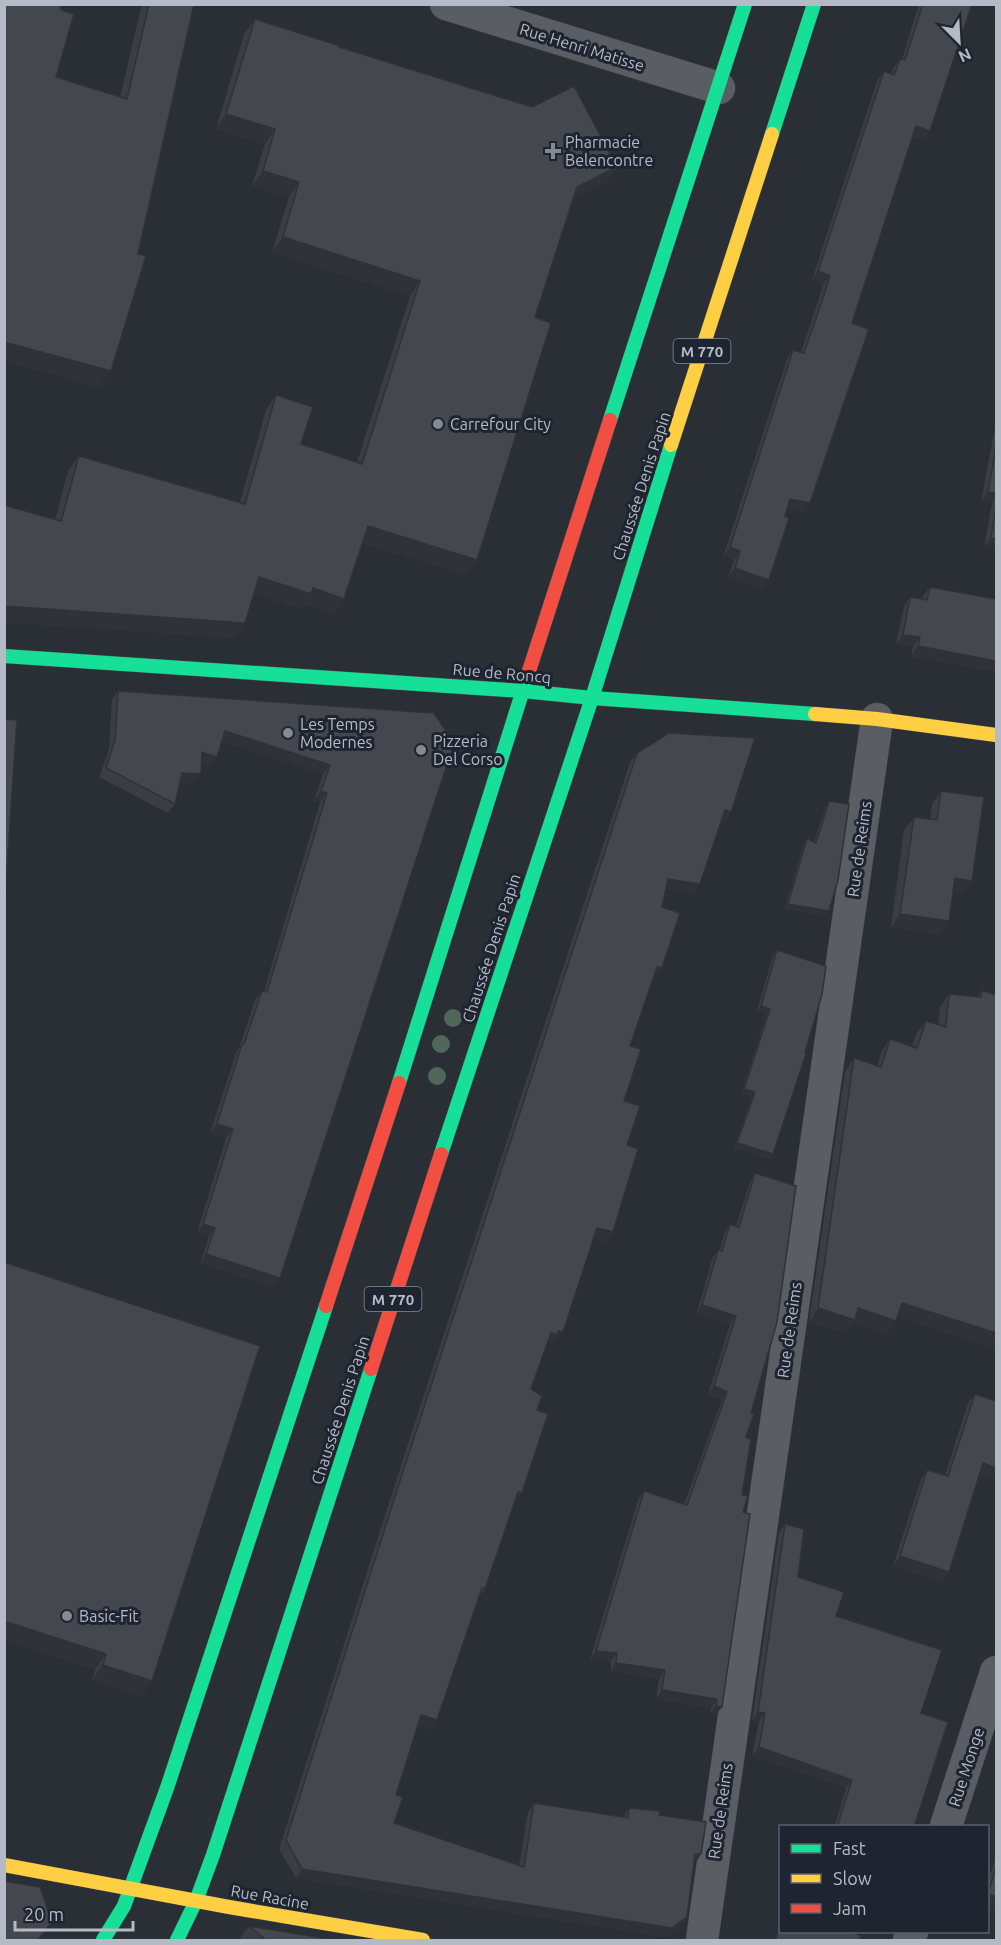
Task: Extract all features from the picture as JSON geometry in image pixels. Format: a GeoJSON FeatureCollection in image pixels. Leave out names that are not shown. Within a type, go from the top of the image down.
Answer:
{"type":"FeatureCollection","features":[{"type":"Feature","properties":{"kind":"main road"},"geometry":{"type":"LineString","coordinates":[[103,1941],[124,1906],[132,1887],[167,1788],[382,1133],[745,4]]}},
{"type":"Feature","properties":{"kind":"main road","name":"Chaussée Denis Papin"},"geometry":{"type":"LineString","coordinates":[[196,1900],[213,1855],[447,1133],[592,698],[814,4]]}},
{"type":"Feature","properties":{"kind":"main road","name":"Rue de Roncq"},"geometry":{"type":"LineString","coordinates":[[4,656],[523,691],[877,719],[996,735]]}},
{"type":"Feature","properties":{"kind":"main road","name":"Rue Racine"},"geometry":{"type":"LineString","coordinates":[[4,1865],[423,1941]]}},
{"type":"Feature","properties":{"kind":"main road","name":"M 770"},"geometry":{"type":"LineString","coordinates":[[177,1941],[196,1900]]}},
{"type":"Feature","properties":{"kind":"street","name":"Rue Henri Matisse"},"geometry":{"type":"LineString","coordinates":[[446,4],[719,88]]}},
{"type":"Feature","properties":{"kind":"street","name":"Rue de Reims"},"geometry":{"type":"LineString","coordinates":[[702,1941],[877,719]]}},
{"type":"Feature","properties":{"kind":"street","name":"Rue Monge"},"geometry":{"type":"LineString","coordinates":[[947,1825],[996,1672]]}},
{"type":"Feature","properties":{"kind":"building"},"geometry":{"type":"Polygon","coordinates":[[[4,4],[60,4],[61,10],[74,14],[56,77],[127,99],[149,4],[194,4],[138,254],[146,256],[111,371],[4,342],[4,4]]]}},
{"type":"Feature","properties":{"kind":"building"},"geometry":{"type":"Polygon","coordinates":[[[923,4],[972,4],[930,131],[916,126],[852,323],[869,329],[810,503],[790,499],[785,516],[789,518],[769,580],[735,568],[740,551],[730,547],[793,350],[804,353],[825,292],[830,276],[818,271],[884,71],[894,75],[900,59],[905,60],[923,4]]]}},
{"type":"Feature","properties":{"kind":"building"},"geometry":{"type":"Polygon","coordinates":[[[255,19],[532,107],[574,86],[617,167],[577,187],[535,317],[551,323],[477,560],[368,526],[344,599],[313,588],[311,594],[259,577],[245,623],[4,606],[4,505],[61,521],[79,456],[245,504],[276,395],[313,407],[301,444],[362,464],[420,281],[283,237],[299,182],[263,171],[275,129],[226,114],[255,19]]]}},
{"type":"Feature","properties":{"kind":"building"},"geometry":{"type":"Polygon","coordinates":[[[996,447],[996,494],[988,492],[996,447]]]}},
{"type":"Feature","properties":{"kind":"building"},"geometry":{"type":"Polygon","coordinates":[[[996,507],[996,539],[991,538],[996,507]]]}},
{"type":"Feature","properties":{"kind":"building"},"geometry":{"type":"Polygon","coordinates":[[[930,587],[996,599],[996,661],[918,646],[920,637],[903,635],[910,597],[927,600],[930,587]]]}},
{"type":"Feature","properties":{"kind":"building"},"geometry":{"type":"Polygon","coordinates":[[[118,691],[434,713],[454,743],[280,1278],[206,1254],[215,1228],[203,1224],[233,1129],[217,1124],[242,1044],[244,1044],[262,991],[267,992],[327,793],[321,791],[330,765],[225,731],[217,757],[202,752],[201,774],[182,773],[175,804],[106,768],[115,740],[118,691]]]}},
{"type":"Feature","properties":{"kind":"building"},"geometry":{"type":"Polygon","coordinates":[[[4,719],[17,720],[4,912],[4,719]]]}},
{"type":"Feature","properties":{"kind":"building"},"geometry":{"type":"Polygon","coordinates":[[[669,733],[755,738],[731,812],[725,810],[700,884],[668,879],[662,907],[680,913],[662,968],[657,967],[630,1046],[641,1049],[624,1101],[640,1106],[627,1145],[638,1149],[613,1232],[597,1228],[563,1332],[558,1331],[557,1335],[551,1333],[531,1389],[542,1396],[537,1410],[548,1414],[522,1493],[518,1492],[485,1589],[482,1588],[437,1720],[421,1715],[396,1795],[403,1797],[394,1823],[524,1867],[534,1803],[628,1818],[629,1808],[660,1811],[659,1815],[706,1822],[701,1854],[695,1854],[687,1917],[672,1928],[302,1869],[286,1840],[399,1484],[637,753],[669,733]]]}},
{"type":"Feature","properties":{"kind":"building"},"geometry":{"type":"Polygon","coordinates":[[[941,791],[984,797],[972,881],[955,878],[949,921],[900,914],[914,817],[937,820],[941,791]]]}},
{"type":"Feature","properties":{"kind":"building"},"geometry":{"type":"Polygon","coordinates":[[[829,801],[849,804],[838,880],[829,911],[788,904],[807,838],[816,843],[829,801]]]}},
{"type":"Feature","properties":{"kind":"building"},"geometry":{"type":"Polygon","coordinates":[[[777,950],[826,966],[822,994],[806,1054],[773,1154],[737,1143],[755,1092],[744,1089],[770,1009],[761,1006],[777,950]]]}},
{"type":"Feature","properties":{"kind":"building"},"geometry":{"type":"Polygon","coordinates":[[[982,990],[996,995],[996,1333],[902,1303],[896,1321],[858,1308],[855,1320],[818,1308],[854,1058],[881,1067],[890,1039],[917,1048],[926,1021],[946,1027],[949,994],[981,997],[982,990]]]}},
{"type":"Feature","properties":{"kind":"building"},"geometry":{"type":"Polygon","coordinates":[[[755,1173],[796,1186],[777,1322],[746,1437],[751,1439],[742,1495],[748,1496],[743,1512],[750,1514],[722,1707],[716,1706],[717,1699],[662,1690],[665,1670],[616,1663],[617,1653],[596,1651],[644,1491],[687,1505],[727,1392],[714,1386],[736,1316],[702,1305],[718,1250],[722,1251],[730,1224],[739,1227],[755,1173]]]}},
{"type":"Feature","properties":{"kind":"building"},"geometry":{"type":"Polygon","coordinates":[[[4,1262],[260,1346],[152,1681],[103,1665],[106,1654],[4,1621],[4,1262]]]}},
{"type":"Feature","properties":{"kind":"building"},"geometry":{"type":"Polygon","coordinates":[[[975,1394],[996,1401],[996,1468],[983,1463],[949,1572],[900,1556],[927,1470],[948,1476],[975,1394]]]}},
{"type":"Feature","properties":{"kind":"building"},"geometry":{"type":"Polygon","coordinates":[[[785,1524],[804,1529],[798,1577],[844,1592],[836,1616],[942,1650],[921,1713],[948,1722],[915,1825],[838,1825],[852,1780],[759,1747],[765,1713],[758,1712],[785,1524]]]}},
{"type":"Feature","properties":{"kind":"building"},"geometry":{"type":"Polygon","coordinates":[[[996,1867],[996,1897],[989,1894],[996,1867]]]}},
{"type":"Feature","properties":{"kind":"building"},"geometry":{"type":"Polygon","coordinates":[[[4,1881],[40,1887],[52,1922],[37,1941],[4,1941],[4,1881]]]}},
{"type":"Feature","properties":{"kind":"building"},"geometry":{"type":"Polygon","coordinates":[[[249,1926],[341,1941],[267,1941],[249,1926]]]}},
{"type":"Feature","properties":{"kind":"building"},"geometry":{"type":"Polygon","coordinates":[[[779,1932],[856,1933],[861,1936],[859,1941],[775,1940],[779,1932]]]}},
{"type":"Feature","properties":{"kind":"traffic: fast"},"geometry":{"type":"LineString","coordinates":[[610,420],[745,4]]}},
{"type":"Feature","properties":{"kind":"traffic: fast"},"geometry":{"type":"LineString","coordinates":[[772,134],[814,4]]}},
{"type":"Feature","properties":{"kind":"traffic: fast"},"geometry":{"type":"LineString","coordinates":[[441,1154],[592,698],[671,445]]}},
{"type":"Feature","properties":{"kind":"traffic: fast"},"geometry":{"type":"LineString","coordinates":[[4,656],[523,691],[815,714]]}},
{"type":"Feature","properties":{"kind":"traffic: fast"},"geometry":{"type":"LineString","coordinates":[[399,1083],[529,671]]}},
{"type":"Feature","properties":{"kind":"traffic: fast"},"geometry":{"type":"LineString","coordinates":[[103,1940],[124,1906],[167,1788],[326,1306]]}},
{"type":"Feature","properties":{"kind":"traffic: fast"},"geometry":{"type":"LineString","coordinates":[[177,1940],[196,1901],[213,1855],[371,1369]]}},
{"type":"Feature","properties":{"kind":"traffic: slow"},"geometry":{"type":"LineString","coordinates":[[671,445],[772,134]]}},
{"type":"Feature","properties":{"kind":"traffic: slow"},"geometry":{"type":"LineString","coordinates":[[815,714],[877,719],[996,735]]}},
{"type":"Feature","properties":{"kind":"traffic: slow"},"geometry":{"type":"LineString","coordinates":[[4,1865],[423,1940]]}},
{"type":"Feature","properties":{"kind":"traffic: jam"},"geometry":{"type":"LineString","coordinates":[[529,671],[610,420]]}},
{"type":"Feature","properties":{"kind":"traffic: jam"},"geometry":{"type":"LineString","coordinates":[[326,1306],[399,1083]]}},
{"type":"Feature","properties":{"kind":"traffic: jam"},"geometry":{"type":"LineString","coordinates":[[371,1369],[441,1154]]}},
{"type":"Feature","properties":{"kind":"place","name":"Pharmacie Belencontre"},"geometry":{"type":"Point","coordinates":[553,151]}},
{"type":"Feature","properties":{"kind":"place","name":"Carrefour City"},"geometry":{"type":"Point","coordinates":[438,424]}},
{"type":"Feature","properties":{"kind":"place","name":"Les Temps Modernes"},"geometry":{"type":"Point","coordinates":[288,733]}},
{"type":"Feature","properties":{"kind":"place","name":"Pizzeria Del Corso"},"geometry":{"type":"Point","coordinates":[421,750]}},
{"type":"Feature","properties":{"kind":"place","name":"Basic-Fit"},"geometry":{"type":"Point","coordinates":[67,1616]}}]}
